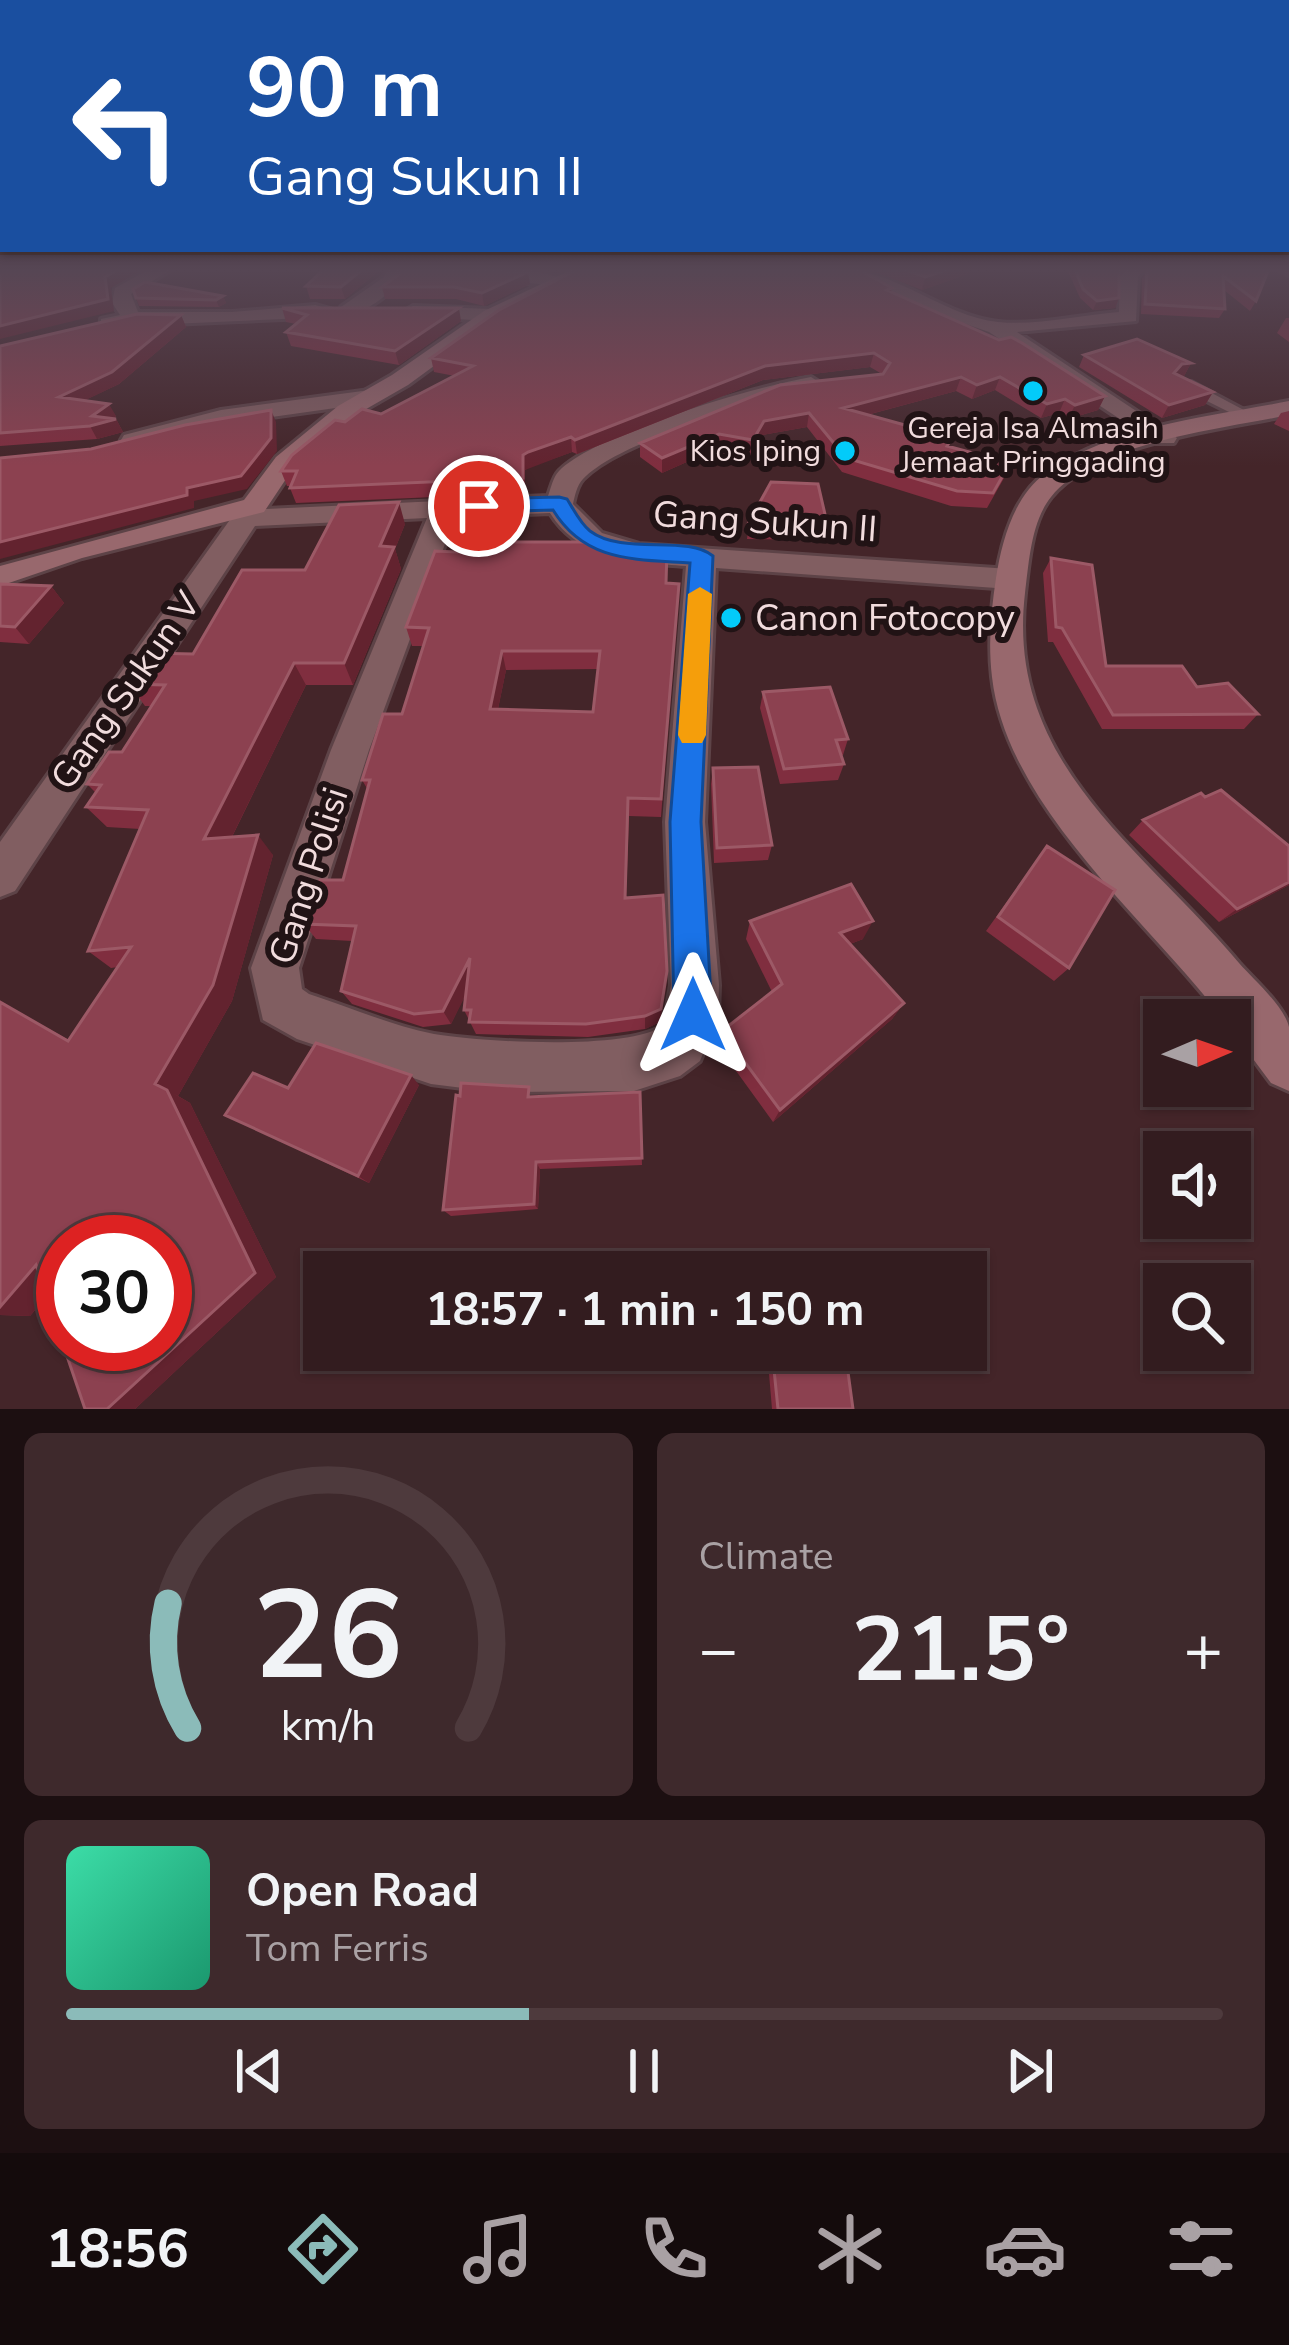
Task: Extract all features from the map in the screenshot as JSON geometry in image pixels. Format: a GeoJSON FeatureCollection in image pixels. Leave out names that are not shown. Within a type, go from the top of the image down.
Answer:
{"type":"FeatureCollection","features":[{"type":"Feature","properties":{"kind":"street"},"geometry":{"type":"LineString","coordinates":[[250,512],[307,441],[462,335]]}},
{"type":"Feature","properties":{"kind":"street"},"geometry":{"type":"LineString","coordinates":[[1006,335],[1165,438]]}},
{"type":"Feature","properties":{"kind":"street"},"geometry":{"type":"LineString","coordinates":[[0,577],[72,552],[250,512],[559,504],[568,477],[633,442],[773,389],[832,382]]}},
{"type":"Feature","properties":{"kind":"street"},"geometry":{"type":"LineString","coordinates":[[116,446],[221,417],[370,397]]}},
{"type":"Feature","properties":{"kind":"street"},"geometry":{"type":"LineString","coordinates":[[1289,408],[1082,463],[1040,491],[1028,511],[1010,579],[1003,652],[1013,702],[1034,757],[1067,807],[1206,959],[1289,1066]]}},
{"type":"Feature","properties":{"kind":"street","name":"Gang Sukun II"},"geometry":{"type":"LineString","coordinates":[[559,504],[590,541],[638,553],[1010,579]]}},
{"type":"Feature","properties":{"kind":"street","name":"Gang Polisi"},"geometry":{"type":"LineString","coordinates":[[445,507],[350,750],[275,968],[280,1003],[297,1014],[431,1059],[495,1066],[634,1065],[662,1058],[682,1043],[693,1015],[695,985],[685,822],[702,556]]}},
{"type":"Feature","properties":{"kind":"street","name":"Gang Sukun V"},"geometry":{"type":"LineString","coordinates":[[0,877],[250,512]]}},
{"type":"Feature","properties":{"kind":"lane"},"geometry":{"type":"LineString","coordinates":[[1183,383],[1250,417]]}},
{"type":"Feature","properties":{"kind":"building"},"geometry":{"type":"Polygon","coordinates":[[[48,335],[157,335],[112,372],[59,397],[109,404],[92,416],[116,419],[90,426],[0,433],[0,346],[48,335]]]}},
{"type":"Feature","properties":{"kind":"building"},"geometry":{"type":"Polygon","coordinates":[[[302,335],[419,335],[395,351],[302,335]]]}},
{"type":"Feature","properties":{"kind":"building"},"geometry":{"type":"Polygon","coordinates":[[[464,335],[987,335],[999,340],[1011,337],[1105,396],[1075,405],[1065,399],[1047,404],[1000,377],[977,385],[961,377],[843,408],[952,438],[947,446],[1010,463],[993,493],[957,491],[846,458],[809,413],[764,421],[753,440],[719,434],[662,458],[640,443],[780,385],[883,374],[890,363],[874,353],[765,366],[575,440],[571,437],[528,452],[523,455],[523,478],[290,488],[297,471],[281,471],[292,455],[335,420],[345,422],[362,409],[381,414],[473,366],[431,358],[464,335]]]}},
{"type":"Feature","properties":{"kind":"building"},"geometry":{"type":"Polygon","coordinates":[[[1137,339],[1191,363],[1182,364],[1174,373],[1213,392],[1169,405],[1084,355],[1137,339]]]}},
{"type":"Feature","properties":{"kind":"building"},"geometry":{"type":"Polygon","coordinates":[[[271,410],[271,438],[241,476],[187,488],[187,495],[0,542],[0,458],[91,449],[271,410]]]}},
{"type":"Feature","properties":{"kind":"building"},"geometry":{"type":"Polygon","coordinates":[[[771,482],[818,484],[827,523],[749,522],[771,482]]]}},
{"type":"Feature","properties":{"kind":"building"},"geometry":{"type":"Polygon","coordinates":[[[518,500],[510,542],[611,542],[667,550],[666,583],[679,584],[661,799],[628,798],[625,898],[663,895],[667,971],[661,1009],[645,1016],[586,1024],[469,1022],[471,1010],[464,1010],[470,958],[443,1011],[414,1014],[341,991],[356,926],[304,924],[320,880],[343,880],[370,780],[362,780],[383,714],[402,714],[429,628],[406,627],[435,551],[457,552],[469,502],[518,500]],[[502,651],[490,709],[593,712],[600,651],[502,651]]]}},
{"type":"Feature","properties":{"kind":"building"},"geometry":{"type":"Polygon","coordinates":[[[399,502],[380,546],[394,547],[344,663],[294,663],[204,839],[258,835],[213,985],[155,1084],[167,1090],[255,1273],[192,1331],[192,1215],[36,1215],[36,1265],[0,1307],[0,1002],[68,1041],[131,947],[88,951],[148,810],[86,807],[101,785],[87,784],[109,752],[122,752],[165,685],[129,684],[149,653],[193,654],[242,570],[305,570],[339,505],[399,502]]]}},
{"type":"Feature","properties":{"kind":"building"},"geometry":{"type":"Polygon","coordinates":[[[1051,558],[1092,565],[1106,666],[1182,666],[1197,687],[1228,683],[1258,714],[1113,715],[1062,628],[1056,627],[1051,558]]]}},
{"type":"Feature","properties":{"kind":"building"},"geometry":{"type":"Polygon","coordinates":[[[0,584],[51,586],[15,627],[0,626],[0,584]]]}},
{"type":"Feature","properties":{"kind":"building"},"geometry":{"type":"Polygon","coordinates":[[[830,687],[848,739],[836,740],[844,764],[784,769],[763,692],[830,687]]]}},
{"type":"Feature","properties":{"kind":"building"},"geometry":{"type":"Polygon","coordinates":[[[758,767],[772,845],[717,848],[713,768],[758,767]]]}},
{"type":"Feature","properties":{"kind":"building"},"geometry":{"type":"Polygon","coordinates":[[[1221,790],[1289,846],[1289,882],[1237,909],[1143,820],[1201,793],[1205,797],[1221,790]]]}},
{"type":"Feature","properties":{"kind":"building"},"geometry":{"type":"Polygon","coordinates":[[[1047,846],[1115,890],[1069,968],[998,917],[1047,846]]]}},
{"type":"Feature","properties":{"kind":"building"},"geometry":{"type":"Polygon","coordinates":[[[851,884],[873,921],[840,933],[904,1003],[780,1110],[722,1031],[782,984],[750,921],[851,884]]]}},
{"type":"Feature","properties":{"kind":"building"},"geometry":{"type":"Polygon","coordinates":[[[316,1043],[411,1075],[358,1176],[225,1115],[253,1073],[288,1088],[316,1043]]]}},
{"type":"Feature","properties":{"kind":"building"},"geometry":{"type":"Polygon","coordinates":[[[461,1083],[529,1087],[528,1097],[640,1092],[642,1158],[536,1162],[534,1204],[443,1210],[461,1083]]]}},
{"type":"Feature","properties":{"kind":"building"},"geometry":{"type":"Polygon","coordinates":[[[72,1371],[148,1371],[107,1409],[85,1409],[72,1371]]]}},
{"type":"Feature","properties":{"kind":"building"},"geometry":{"type":"Polygon","coordinates":[[[774,1371],[848,1371],[853,1409],[778,1409],[774,1371]]]}},
{"type":"Feature","properties":{"kind":"slow traffic"},"geometry":{"type":"LineString","coordinates":[[692,735],[700,594]]}},
{"type":"Feature","properties":{"kind":"place","name":"Gereja Isa Almasih Jemaat Pringgading"},"geometry":{"type":"Point","coordinates":[1033,391]}},
{"type":"Feature","properties":{"kind":"place","name":"Kios Iping"},"geometry":{"type":"Point","coordinates":[845,451]}},
{"type":"Feature","properties":{"kind":"place","name":"Canon Fotocopy"},"geometry":{"type":"Point","coordinates":[731,618]}},
{"type":"Feature","properties":{"kind":"route"},"geometry":{"type":"LineString","coordinates":[[479,506],[559,504],[590,541],[638,553],[702,556],[685,822],[693,1015]]}}]}
